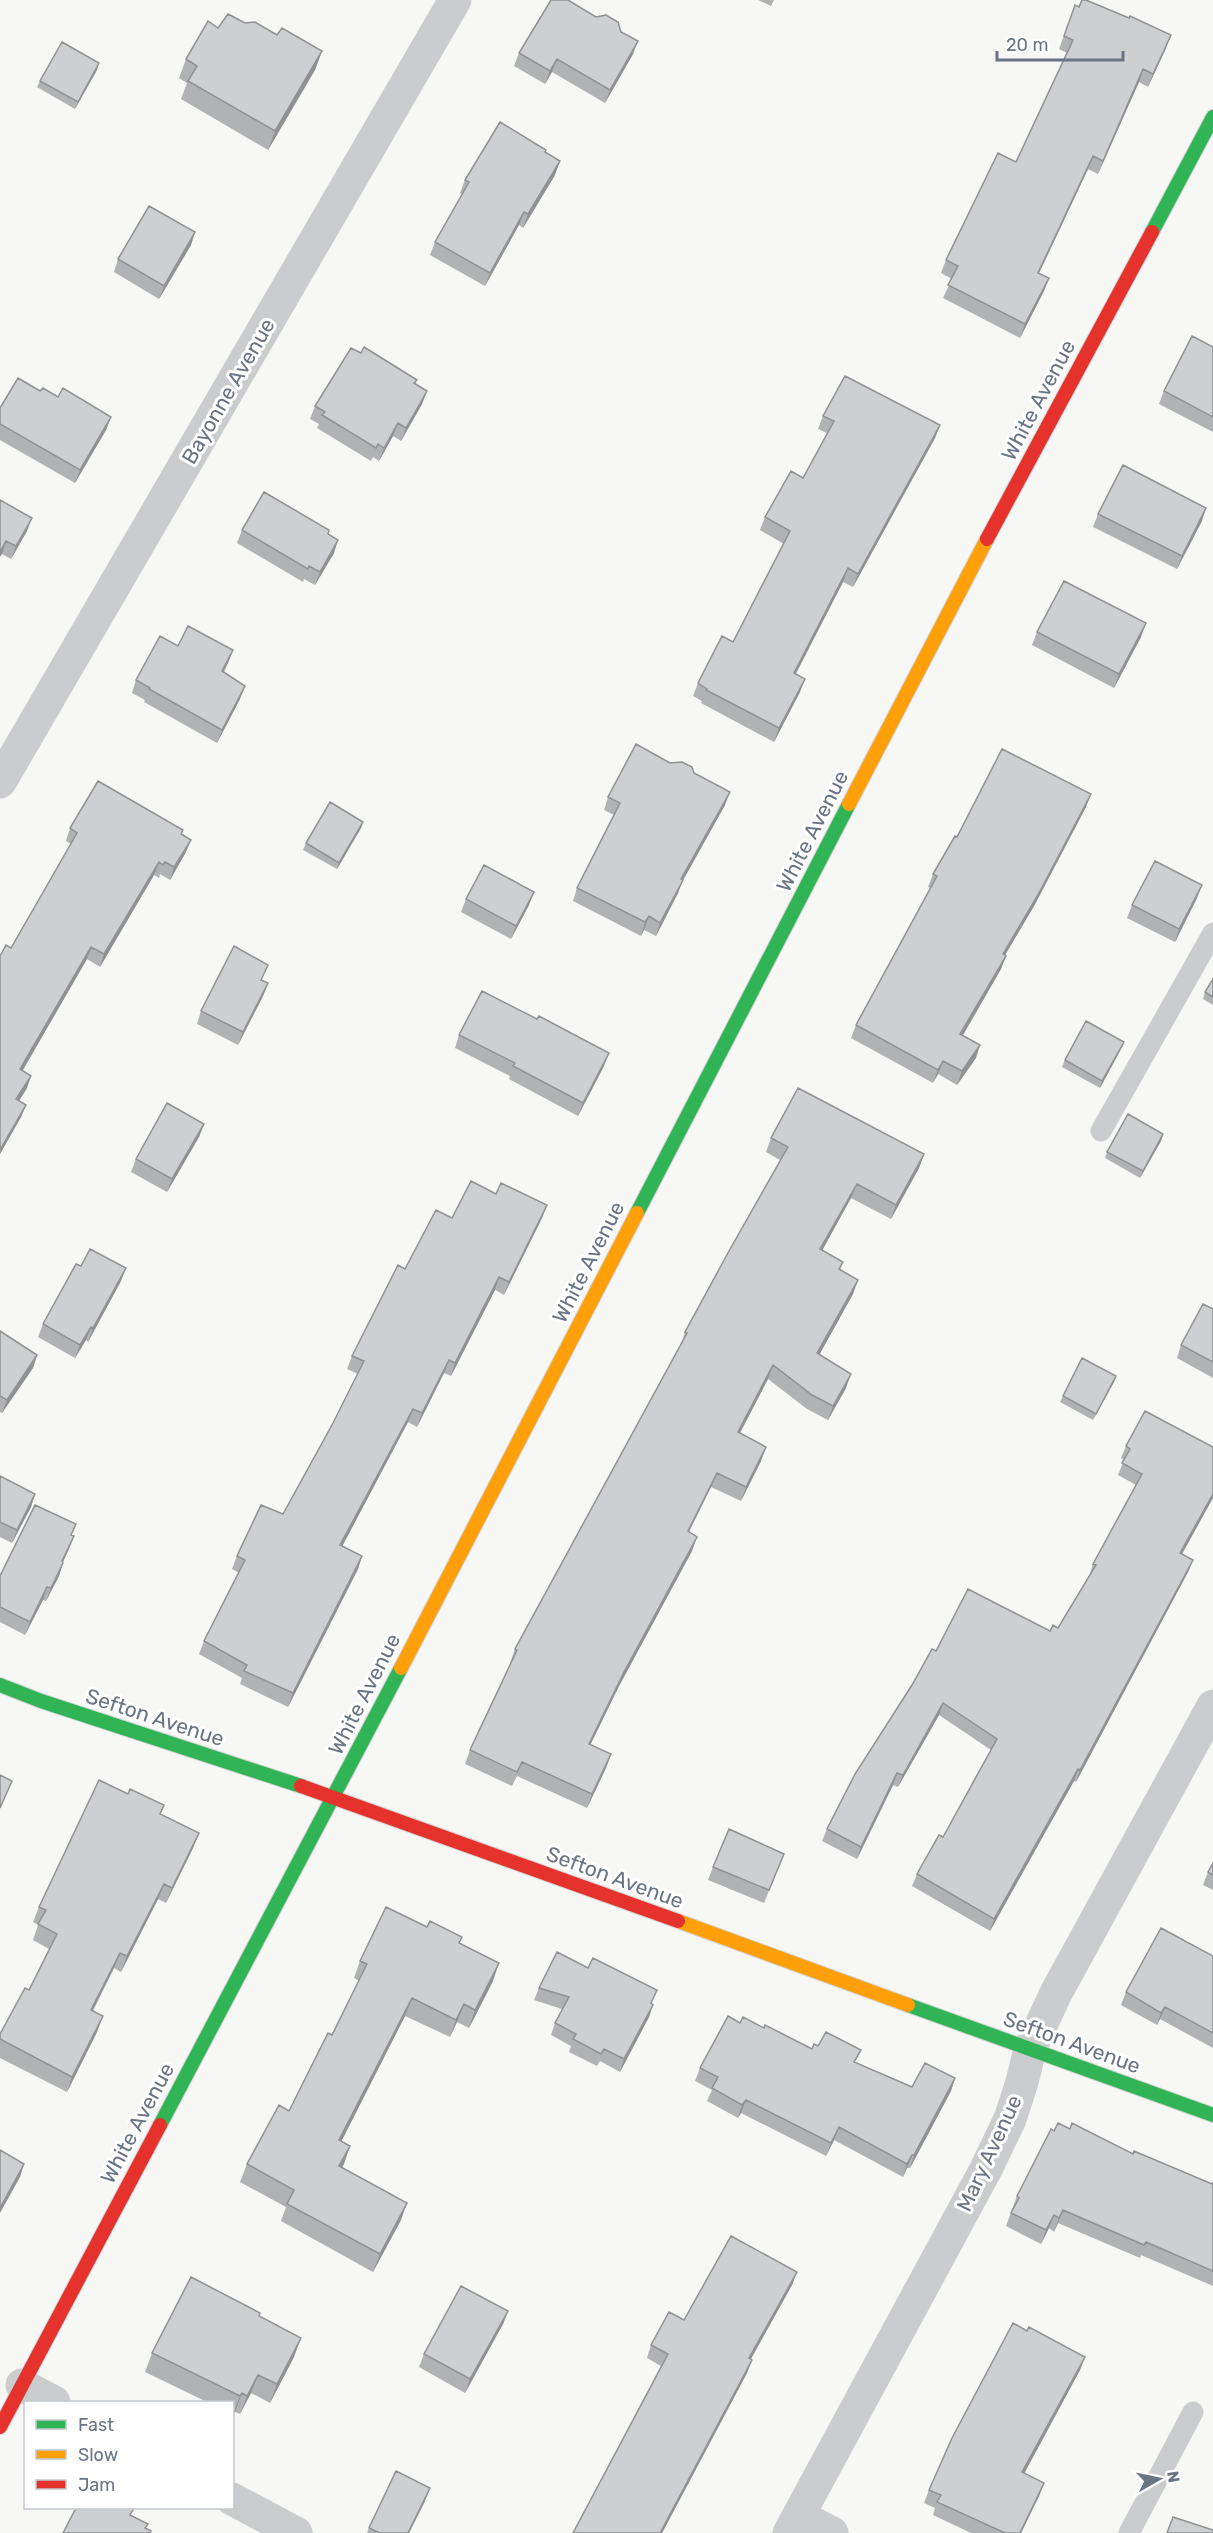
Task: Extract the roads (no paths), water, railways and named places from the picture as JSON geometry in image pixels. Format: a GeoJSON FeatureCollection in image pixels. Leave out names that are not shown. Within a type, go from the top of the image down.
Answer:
{"type":"FeatureCollection","features":[{"type":"Feature","properties":{"kind":"street","name":"Bayonne Avenue"},"geometry":{"type":"LineString","coordinates":[[0,782],[455,0]]}},
{"type":"Feature","properties":{"kind":"street","name":"White Avenue"},"geometry":{"type":"LineString","coordinates":[[0,2427],[334,1797],[996,522],[1213,117]]}},
{"type":"Feature","properties":{"kind":"street","name":"Sefton Avenue"},"geometry":{"type":"LineString","coordinates":[[0,1685],[41,1701],[334,1797],[1213,2115]]}},
{"type":"Feature","properties":{"kind":"street","name":"Mary Avenue"},"geometry":{"type":"LineString","coordinates":[[794,2524],[1010,2119],[1030,2049],[1056,1993],[1213,1706]]}},
{"type":"Feature","properties":{"kind":"street"},"geometry":{"type":"LineString","coordinates":[[22,2385],[50,2401]]}},
{"type":"Feature","properties":{"kind":"street"},"geometry":{"type":"LineString","coordinates":[[234,2500],[296,2533]]}},
{"type":"Feature","properties":{"kind":"street"},"geometry":{"type":"LineString","coordinates":[[794,2524],[832,2533]]}},
{"type":"Feature","properties":{"kind":"lane"},"geometry":{"type":"LineString","coordinates":[[1101,1131],[1213,933]]}},
{"type":"Feature","properties":{"kind":"lane"},"geometry":{"type":"LineString","coordinates":[[1129,2533],[1193,2412]]}}]}
